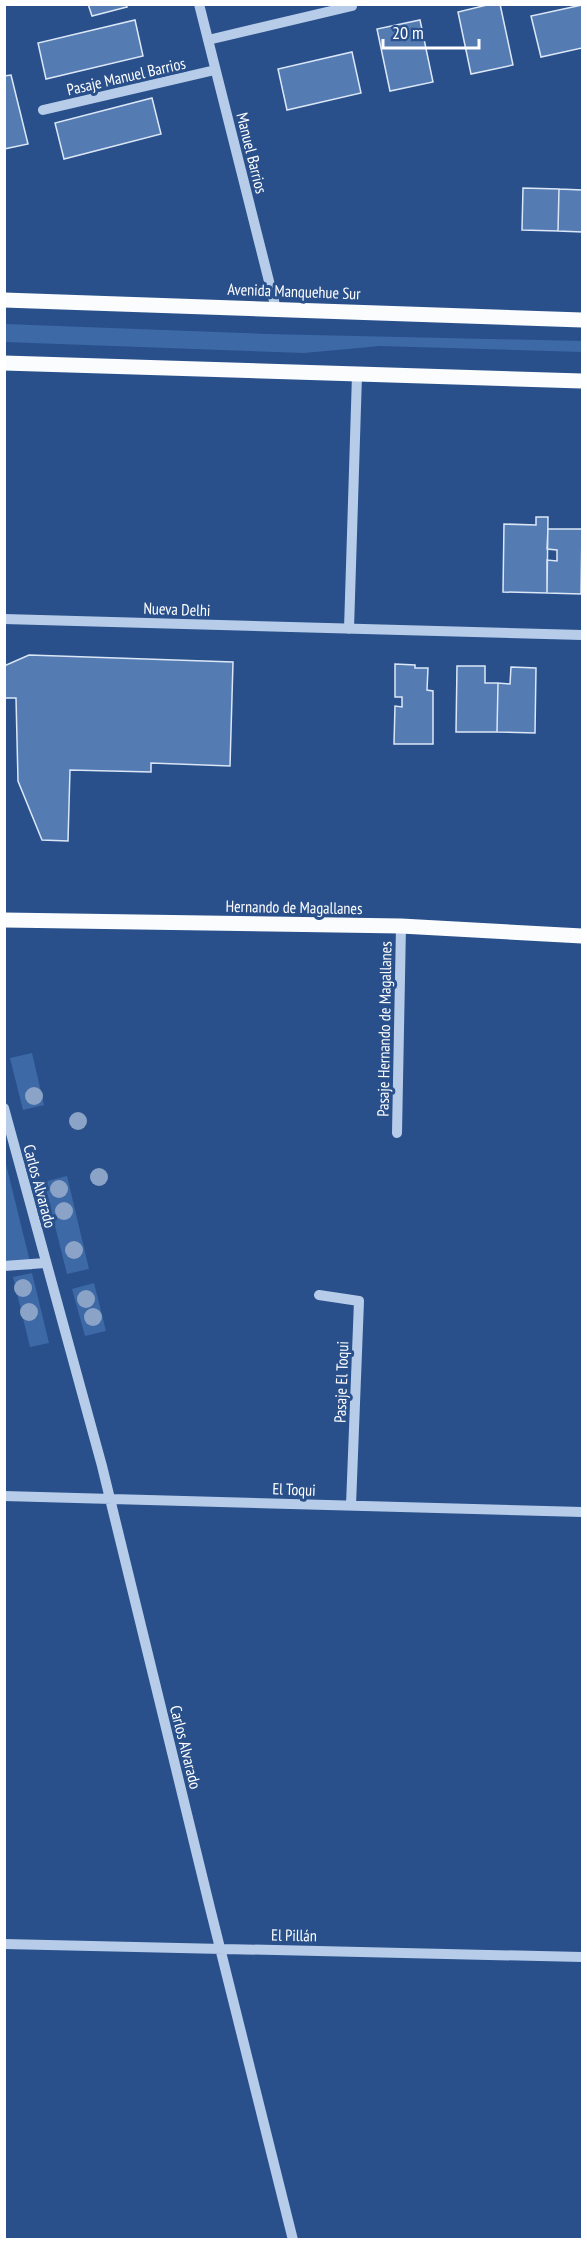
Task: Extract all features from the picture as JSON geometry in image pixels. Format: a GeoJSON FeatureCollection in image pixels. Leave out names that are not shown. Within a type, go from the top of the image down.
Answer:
{"type":"FeatureCollection","features":[{"type":"Feature","properties":{"kind":"main road","name":"Avenida Manquehue Sur"},"geometry":{"type":"LineString","coordinates":[[4,300],[582,320]]}},
{"type":"Feature","properties":{"kind":"main road"},"geometry":{"type":"LineString","coordinates":[[4,363],[582,381]]}},
{"type":"Feature","properties":{"kind":"main road","name":"Hernando de Magallanes"},"geometry":{"type":"LineString","coordinates":[[4,920],[401,927],[582,936]]}},
{"type":"Feature","properties":{"kind":"street","name":"Manuel Barrios"},"geometry":{"type":"LineString","coordinates":[[199,4],[276,309]]}},
{"type":"Feature","properties":{"kind":"street"},"geometry":{"type":"LineString","coordinates":[[208,40],[352,6]]}},
{"type":"Feature","properties":{"kind":"street","name":"Pasaje Manuel Barrios"},"geometry":{"type":"LineString","coordinates":[[43,110],[215,70]]}},
{"type":"Feature","properties":{"kind":"street"},"geometry":{"type":"LineString","coordinates":[[349,629],[357,375]]}},
{"type":"Feature","properties":{"kind":"street","name":"Nueva Delhi"},"geometry":{"type":"LineString","coordinates":[[4,618],[582,634]]}},
{"type":"Feature","properties":{"kind":"street","name":"Pasaje Hernando de Magallanes"},"geometry":{"type":"LineString","coordinates":[[397,1133],[401,927]]}},
{"type":"Feature","properties":{"kind":"street","name":"Carlos Alvarado"},"geometry":{"type":"LineString","coordinates":[[5,1114],[109,1498],[294,2240]]}},
{"type":"Feature","properties":{"kind":"street"},"geometry":{"type":"LineString","coordinates":[[4,1266],[45,1263]]}},
{"type":"Feature","properties":{"kind":"street","name":"Pasaje El Toqui"},"geometry":{"type":"LineString","coordinates":[[319,1295],[359,1301],[351,1505]]}},
{"type":"Feature","properties":{"kind":"street","name":"El Toqui"},"geometry":{"type":"LineString","coordinates":[[4,1496],[582,1512]]}},
{"type":"Feature","properties":{"kind":"street","name":"El Pillán"},"geometry":{"type":"LineString","coordinates":[[4,1944],[582,1957]]}},
{"type":"Feature","properties":{"kind":"shaded area"},"geometry":{"type":"Polygon","coordinates":[[[5,324],[267,334],[582,341],[582,352],[380,346],[304,353],[5,342],[5,324]]]}},
{"type":"Feature","properties":{"kind":"shaded area"},"geometry":{"type":"Polygon","coordinates":[[[32,1053],[44,1105],[23,1110],[10,1058],[32,1053]]]}},
{"type":"Feature","properties":{"kind":"shaded area"},"geometry":{"type":"Polygon","coordinates":[[[5,1160],[32,1270],[4,1270],[5,1160]]]}},
{"type":"Feature","properties":{"kind":"shaded area"},"geometry":{"type":"Polygon","coordinates":[[[67,1176],[89,1269],[67,1274],[44,1182],[67,1176]]]}},
{"type":"Feature","properties":{"kind":"shaded area"},"geometry":{"type":"Polygon","coordinates":[[[32,1273],[49,1343],[30,1347],[13,1277],[32,1273]]]}},
{"type":"Feature","properties":{"kind":"shaded area"},"geometry":{"type":"Polygon","coordinates":[[[94,1283],[106,1331],[85,1336],[72,1289],[94,1283]]]}},
{"type":"Feature","properties":{"kind":"building"},"geometry":{"type":"Polygon","coordinates":[[[88,4],[126,4],[127,7],[92,16],[88,4]]]}},
{"type":"Feature","properties":{"kind":"building"},"geometry":{"type":"Polygon","coordinates":[[[500,4],[513,65],[471,74],[458,12],[500,4]]]}},
{"type":"Feature","properties":{"kind":"building"},"geometry":{"type":"Polygon","coordinates":[[[582,5],[582,48],[541,57],[531,16],[582,5]]]}},
{"type":"Feature","properties":{"kind":"building"},"geometry":{"type":"Polygon","coordinates":[[[135,20],[143,56],[46,79],[38,43],[135,20]]]}},
{"type":"Feature","properties":{"kind":"building"},"geometry":{"type":"Polygon","coordinates":[[[420,20],[433,82],[390,91],[377,29],[420,20]]]}},
{"type":"Feature","properties":{"kind":"building"},"geometry":{"type":"Polygon","coordinates":[[[352,52],[361,93],[287,110],[278,69],[352,52]]]}},
{"type":"Feature","properties":{"kind":"building"},"geometry":{"type":"Polygon","coordinates":[[[11,75],[28,144],[4,149],[4,76],[11,75]]]}},
{"type":"Feature","properties":{"kind":"building"},"geometry":{"type":"Polygon","coordinates":[[[152,98],[161,134],[64,159],[55,123],[152,98]]]}},
{"type":"Feature","properties":{"kind":"building"},"geometry":{"type":"Polygon","coordinates":[[[523,188],[559,189],[558,231],[522,230],[523,188]]]}},
{"type":"Feature","properties":{"kind":"building"},"geometry":{"type":"Polygon","coordinates":[[[559,189],[582,190],[582,232],[558,231],[559,189]]]}},
{"type":"Feature","properties":{"kind":"building"},"geometry":{"type":"Polygon","coordinates":[[[536,517],[548,517],[547,593],[503,592],[504,524],[536,525],[536,517]]]}},
{"type":"Feature","properties":{"kind":"building"},"geometry":{"type":"Polygon","coordinates":[[[548,529],[582,529],[581,594],[547,593],[547,560],[557,561],[557,550],[547,549],[548,529]]]}},
{"type":"Feature","properties":{"kind":"building"},"geometry":{"type":"Polygon","coordinates":[[[29,655],[233,662],[230,766],[151,763],[151,772],[70,770],[68,841],[42,840],[18,781],[16,698],[4,698],[4,666],[29,655]]]}},
{"type":"Feature","properties":{"kind":"building"},"geometry":{"type":"Polygon","coordinates":[[[395,664],[428,668],[427,690],[433,691],[433,744],[394,744],[395,706],[402,707],[402,697],[395,697],[395,664]]]}},
{"type":"Feature","properties":{"kind":"building"},"geometry":{"type":"Polygon","coordinates":[[[457,666],[485,666],[485,683],[498,683],[497,732],[456,732],[457,666]]]}},
{"type":"Feature","properties":{"kind":"building"},"geometry":{"type":"Polygon","coordinates":[[[511,667],[536,668],[535,733],[497,732],[498,683],[510,684],[511,667]]]}}]}
